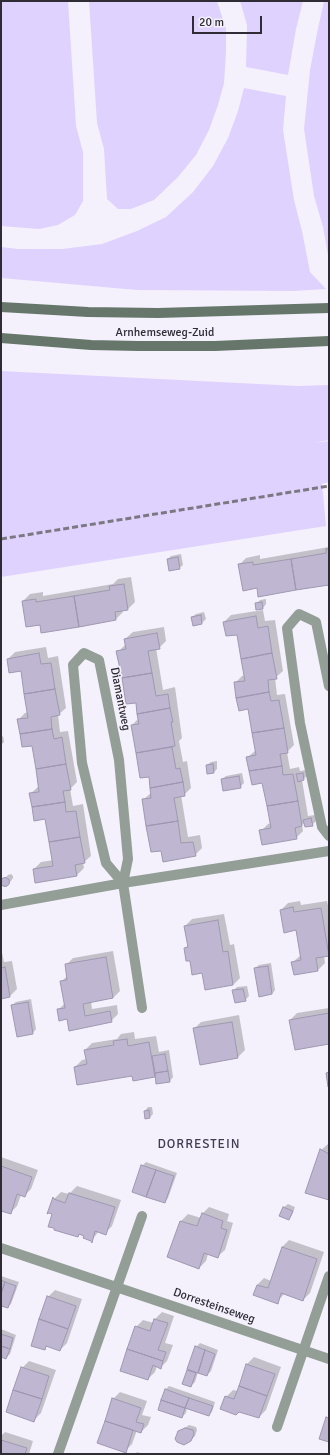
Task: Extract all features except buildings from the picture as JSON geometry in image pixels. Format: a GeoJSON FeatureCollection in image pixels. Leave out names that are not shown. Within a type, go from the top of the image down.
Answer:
{"type":"FeatureCollection","features":[{"type":"Feature","properties":{"kind":"main road","name":"Arnhemseweg-Zuid"},"geometry":{"type":"LineString","coordinates":[[1,307],[88,312],[150,313],[329,308]]}},
{"type":"Feature","properties":{"kind":"main road","name":"Arnhemseweg-Zuid"},"geometry":{"type":"LineString","coordinates":[[1,338],[91,346],[214,346],[329,341]]}},
{"type":"Feature","properties":{"kind":"street"},"geometry":{"type":"LineString","coordinates":[[329,686],[316,622],[299,614],[287,628],[302,731],[322,827],[329,836]]}},
{"type":"Feature","properties":{"kind":"street","name":"Diamantweg"},"geometry":{"type":"LineString","coordinates":[[124,883],[106,862],[82,763],[74,666],[84,653],[99,660],[119,760],[128,859],[124,883],[142,1008]]}},
{"type":"Feature","properties":{"kind":"street"},"geometry":{"type":"LineString","coordinates":[[1,905],[124,883],[329,851]]}},
{"type":"Feature","properties":{"kind":"street"},"geometry":{"type":"LineString","coordinates":[[58,1454],[142,1216]]}},
{"type":"Feature","properties":{"kind":"street","name":"Dorresteinseweg"},"geometry":{"type":"LineString","coordinates":[[1,1248],[329,1359]]}},
{"type":"Feature","properties":{"kind":"street"},"geometry":{"type":"LineString","coordinates":[[277,1427],[329,1276]]}},
{"type":"Feature","properties":{"kind":"shaded area"},"geometry":{"type":"Polygon","coordinates":[[[1,1],[68,1],[76,126],[83,152],[83,201],[75,215],[58,225],[39,229],[1,226],[1,1]]]}},
{"type":"Feature","properties":{"kind":"shaded area"},"geometry":{"type":"Polygon","coordinates":[[[89,1],[217,1],[226,29],[224,83],[209,130],[196,155],[178,177],[154,200],[131,209],[118,209],[107,199],[104,149],[97,123],[89,1]]]}},
{"type":"Feature","properties":{"kind":"shaded area"},"geometry":{"type":"Polygon","coordinates":[[[240,1],[303,1],[296,29],[288,75],[246,67],[247,25],[240,1]]]}},
{"type":"Feature","properties":{"kind":"shaded area"},"geometry":{"type":"Polygon","coordinates":[[[324,1],[329,1],[329,261],[323,227],[314,196],[304,129],[310,70],[324,1]]]}},
{"type":"Feature","properties":{"kind":"shaded area"},"geometry":{"type":"Polygon","coordinates":[[[244,88],[286,96],[283,130],[294,200],[310,272],[326,289],[294,291],[137,290],[1,278],[1,247],[18,249],[62,249],[102,244],[137,231],[166,217],[193,192],[213,166],[228,138],[238,111],[244,88]]]}},
{"type":"Feature","properties":{"kind":"shaded area"},"geometry":{"type":"Polygon","coordinates":[[[1,371],[298,386],[329,385],[329,440],[314,443],[329,441],[329,482],[322,484],[326,526],[1,577],[1,371]]]}},
{"type":"Feature","properties":{"kind":"railway"},"geometry":{"type":"LineString","coordinates":[[1,539],[329,486]]}},
{"type":"Feature","properties":{"kind":"district","name":"DORRESTEIN"},"geometry":{"type":"Point","coordinates":[199,1145]}}]}
